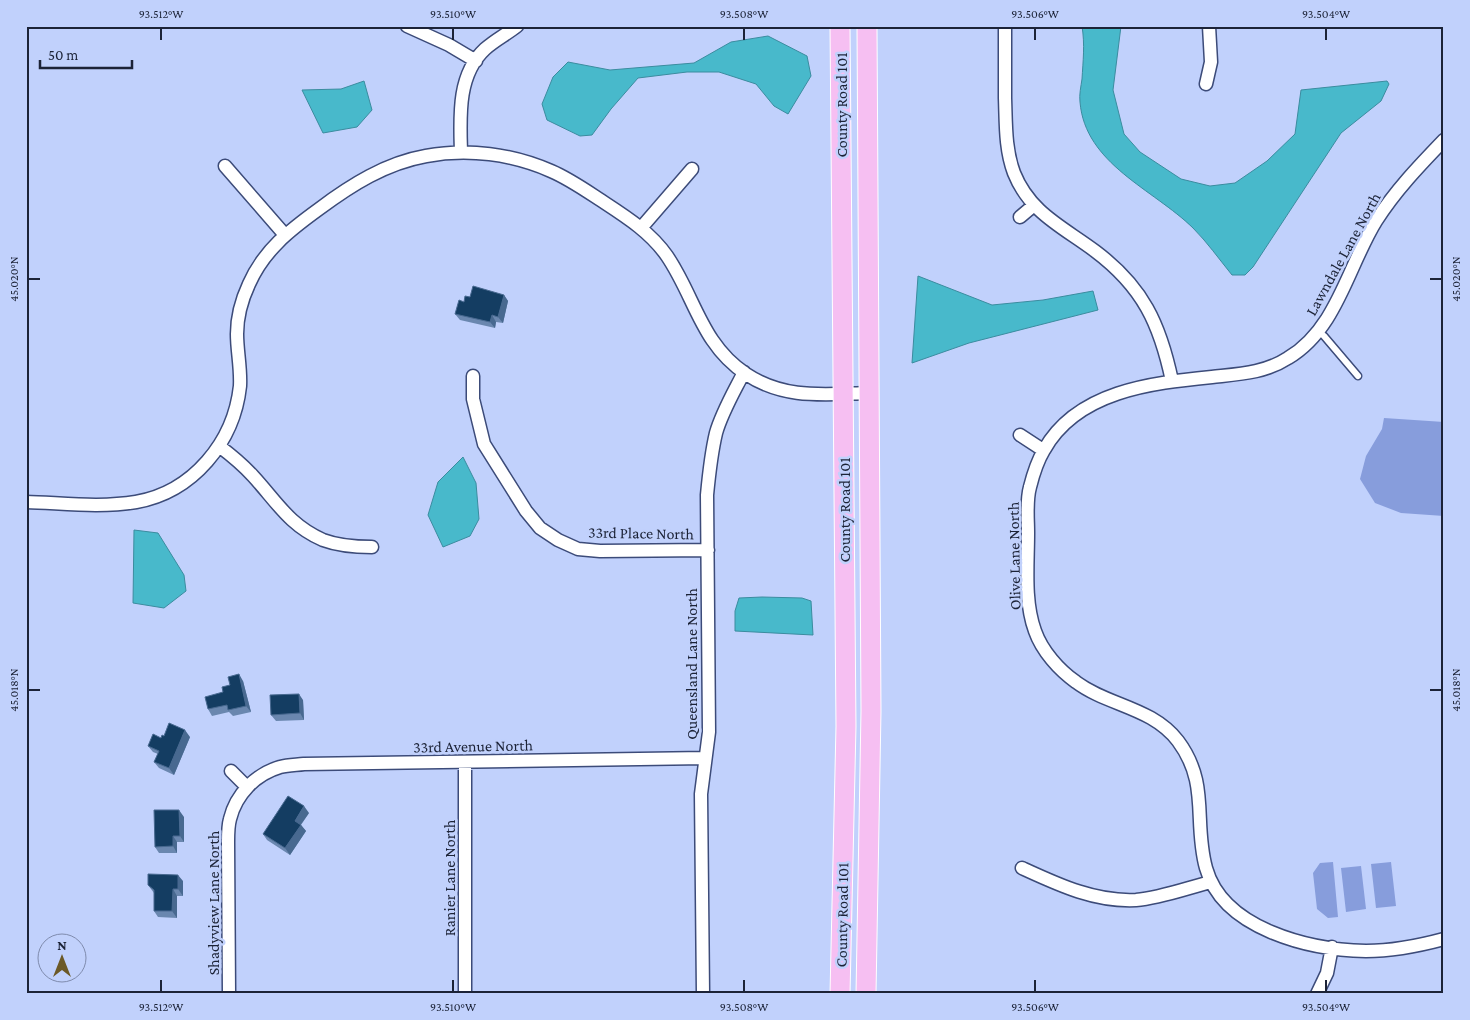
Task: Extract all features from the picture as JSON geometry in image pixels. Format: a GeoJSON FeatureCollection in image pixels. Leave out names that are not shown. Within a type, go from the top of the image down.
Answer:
{"type":"FeatureCollection","features":[{"type":"Feature","properties":{"kind":"main road","name":"County Road 101"},"geometry":{"type":"LineString","coordinates":[[840,26],[846,726],[840,994]]}},
{"type":"Feature","properties":{"kind":"main road","name":"County Road 101"},"geometry":{"type":"LineString","coordinates":[[866,26],[871,710],[866,994]]}},
{"type":"Feature","properties":{"kind":"street"},"geometry":{"type":"LineString","coordinates":[[407,26],[449,45],[476,61]]}},
{"type":"Feature","properties":{"kind":"street"},"geometry":{"type":"LineString","coordinates":[[461,152],[461,99],[466,83],[476,61],[486,49],[517,26]]}},
{"type":"Feature","properties":{"kind":"street"},"geometry":{"type":"LineString","coordinates":[[1005,26],[1006,129],[1008,152],[1014,174],[1034,206],[1109,262],[1134,288],[1149,310],[1160,335],[1172,381]]}},
{"type":"Feature","properties":{"kind":"street"},"geometry":{"type":"LineString","coordinates":[[1206,84],[1211,62],[1210,26]]}},
{"type":"Feature","properties":{"kind":"street","name":"Lawndale Lane North"},"geometry":{"type":"LineString","coordinates":[[1172,381],[1249,373],[1270,368],[1290,358],[1307,344],[1318,332],[1332,309],[1374,224],[1395,194],[1444,140]]}},
{"type":"Feature","properties":{"kind":"street"},"geometry":{"type":"LineString","coordinates":[[26,502],[113,504],[138,502],[160,495],[182,484],[201,469],[229,430],[237,406],[240,383],[237,333],[240,309],[248,286],[259,264],[284,235],[340,193],[368,176],[397,163],[419,157],[461,152],[498,155],[521,160],[551,171],[579,186],[641,228],[666,254],[711,340],[728,359],[744,372],[770,386],[795,393],[819,395],[869,393]]}},
{"type":"Feature","properties":{"kind":"street"},"geometry":{"type":"LineString","coordinates":[[224,166],[284,235]]}},
{"type":"Feature","properties":{"kind":"street"},"geometry":{"type":"LineString","coordinates":[[641,228],[692,169]]}},
{"type":"Feature","properties":{"kind":"street"},"geometry":{"type":"LineString","coordinates":[[1020,217],[1034,206]]}},
{"type":"Feature","properties":{"kind":"street","name":"Queensland Lane North"},"geometry":{"type":"LineString","coordinates":[[703,994],[701,794],[709,732],[707,495],[717,431],[729,401],[744,372]]}},
{"type":"Feature","properties":{"kind":"street","name":"33rd Place North"},"geometry":{"type":"LineString","coordinates":[[473,376],[473,399],[484,444],[526,511],[540,528],[558,540],[578,549],[600,551],[708,550]]}},
{"type":"Feature","properties":{"kind":"street","name":"Olive Lane North"},"geometry":{"type":"LineString","coordinates":[[1172,381],[1123,391],[1076,413],[1059,429],[1043,450],[1029,490],[1028,592],[1030,614],[1036,634],[1047,653],[1060,669],[1077,683],[1096,694],[1139,711],[1158,722],[1175,737],[1187,754],[1196,774],[1202,846],[1211,882]]}},
{"type":"Feature","properties":{"kind":"street"},"geometry":{"type":"LineString","coordinates":[[1020,435],[1043,450]]}},
{"type":"Feature","properties":{"kind":"street"},"geometry":{"type":"LineString","coordinates":[[219,446],[238,460],[284,514],[304,529],[324,540],[348,546],[372,547]]}},
{"type":"Feature","properties":{"kind":"street","name":"33rd Avenue North"},"geometry":{"type":"LineString","coordinates":[[247,787],[263,774],[281,767],[304,764],[705,758]]}},
{"type":"Feature","properties":{"kind":"street","name":"Ranier Lane North"},"geometry":{"type":"LineString","coordinates":[[465,762],[465,994]]}},
{"type":"Feature","properties":{"kind":"street"},"geometry":{"type":"LineString","coordinates":[[231,771],[247,787]]}},
{"type":"Feature","properties":{"kind":"street","name":"Shadyview Lane North"},"geometry":{"type":"LineString","coordinates":[[229,994],[228,842],[230,819],[236,803],[247,787]]}},
{"type":"Feature","properties":{"kind":"street"},"geometry":{"type":"LineString","coordinates":[[1022,868],[1083,894],[1110,900],[1146,898],[1211,882],[1226,902],[1240,916],[1258,926],[1307,943],[1365,951],[1398,949],[1444,939]]}},
{"type":"Feature","properties":{"kind":"street"},"geometry":{"type":"LineString","coordinates":[[1318,994],[1327,973],[1332,947]]}},
{"type":"Feature","properties":{"kind":"lane"},"geometry":{"type":"LineString","coordinates":[[1318,332],[1324,336],[1358,376]]}},
{"type":"Feature","properties":{"kind":"shaded area"},"geometry":{"type":"Polygon","coordinates":[[[1082,26],[1121,26],[1113,90],[1124,134],[1140,152],[1181,179],[1210,186],[1235,183],[1267,161],[1295,134],[1301,90],[1387,81],[1389,84],[1381,101],[1341,133],[1253,267],[1245,275],[1232,275],[1193,228],[1123,174],[1107,159],[1094,142],[1085,124],[1080,102],[1084,53],[1082,26]]]}},
{"type":"Feature","properties":{"kind":"shaded area"},"geometry":{"type":"Polygon","coordinates":[[[768,36],[807,56],[811,76],[788,114],[774,106],[756,84],[719,72],[687,72],[638,78],[611,109],[592,135],[580,136],[547,120],[542,104],[553,77],[568,62],[610,70],[694,63],[731,42],[768,36]]]}},
{"type":"Feature","properties":{"kind":"shaded area"},"geometry":{"type":"Polygon","coordinates":[[[364,81],[372,110],[357,127],[323,133],[302,90],[341,89],[364,81]]]}},
{"type":"Feature","properties":{"kind":"shaded area"},"geometry":{"type":"Polygon","coordinates":[[[918,276],[992,305],[1043,300],[1093,291],[1098,310],[969,343],[912,363],[918,276]]]}},
{"type":"Feature","properties":{"kind":"shaded area"},"geometry":{"type":"Polygon","coordinates":[[[1384,418],[1444,422],[1444,516],[1401,513],[1375,503],[1360,479],[1366,456],[1382,429],[1384,418]]]}},
{"type":"Feature","properties":{"kind":"shaded area"},"geometry":{"type":"Polygon","coordinates":[[[463,457],[476,483],[479,519],[470,536],[443,547],[428,515],[438,482],[463,457]]]}},
{"type":"Feature","properties":{"kind":"shaded area"},"geometry":{"type":"Polygon","coordinates":[[[134,530],[158,533],[184,575],[186,591],[164,608],[133,603],[134,530]]]}},
{"type":"Feature","properties":{"kind":"shaded area"},"geometry":{"type":"Polygon","coordinates":[[[739,598],[802,598],[811,601],[813,635],[735,631],[735,611],[739,598]]]}},
{"type":"Feature","properties":{"kind":"shaded area"},"geometry":{"type":"Polygon","coordinates":[[[1333,862],[1338,917],[1328,918],[1317,909],[1313,873],[1320,863],[1333,862]]]}},
{"type":"Feature","properties":{"kind":"shaded area"},"geometry":{"type":"Polygon","coordinates":[[[1391,862],[1396,906],[1376,908],[1371,864],[1391,862]]]}},
{"type":"Feature","properties":{"kind":"shaded area"},"geometry":{"type":"Polygon","coordinates":[[[1361,866],[1366,909],[1346,912],[1341,868],[1361,866]]]}},
{"type":"Feature","properties":{"kind":"building"},"geometry":{"type":"Polygon","coordinates":[[[473,286],[504,295],[498,317],[492,315],[490,322],[455,314],[459,300],[464,302],[465,296],[470,297],[473,286]]]}},
{"type":"Feature","properties":{"kind":"building"},"geometry":{"type":"Polygon","coordinates":[[[239,674],[246,706],[228,710],[227,705],[208,709],[205,697],[223,692],[222,687],[230,685],[228,677],[239,674]]]}},
{"type":"Feature","properties":{"kind":"building"},"geometry":{"type":"Polygon","coordinates":[[[299,694],[300,713],[271,715],[270,695],[299,694]]]}},
{"type":"Feature","properties":{"kind":"building"},"geometry":{"type":"Polygon","coordinates":[[[169,723],[185,730],[169,768],[154,762],[159,751],[148,746],[153,734],[161,738],[162,735],[164,736],[169,723]]]}},
{"type":"Feature","properties":{"kind":"building"},"geometry":{"type":"Polygon","coordinates":[[[288,796],[304,806],[295,821],[301,825],[285,848],[263,834],[288,796]]]}},
{"type":"Feature","properties":{"kind":"building"},"geometry":{"type":"Polygon","coordinates":[[[154,810],[179,810],[180,836],[173,836],[173,846],[155,847],[154,810]]]}},
{"type":"Feature","properties":{"kind":"building"},"geometry":{"type":"Polygon","coordinates":[[[148,874],[178,875],[178,889],[173,889],[172,911],[154,911],[154,890],[148,885],[148,874]]]}}]}
